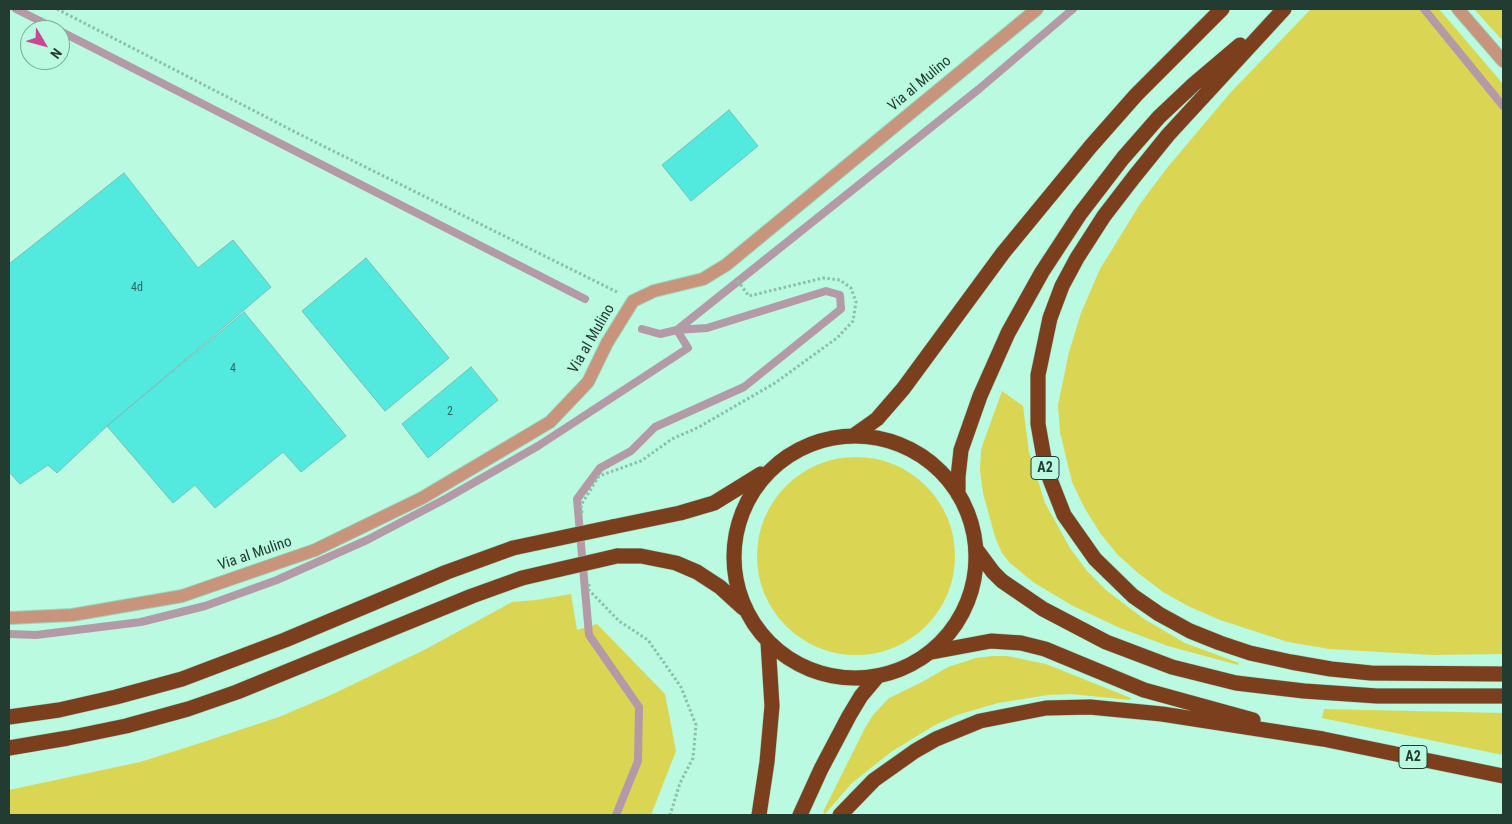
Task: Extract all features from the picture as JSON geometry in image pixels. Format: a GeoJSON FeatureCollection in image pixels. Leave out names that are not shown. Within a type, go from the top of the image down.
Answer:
{"type":"FeatureCollection","features":[{"type":"Feature","properties":{"kind":"highway"},"geometry":{"type":"LineString","coordinates":[[853,436],[877,419],[897,396],[1002,253],[1091,146],[1136,95],[1222,9]]}},
{"type":"Feature","properties":{"kind":"highway"},"geometry":{"type":"LineString","coordinates":[[958,494],[958,477],[962,450],[980,396],[1008,333],[1060,244],[1100,186],[1159,117],[1194,84],[1283,9]]}},
{"type":"Feature","properties":{"kind":"highway","name":"A2"},"geometry":{"type":"LineString","coordinates":[[1283,9],[1168,135],[1134,177],[1104,216],[1062,286],[1050,318],[1038,375],[1038,424],[1046,469],[1064,515],[1095,559],[1133,596],[1159,614],[1190,631],[1250,652],[1331,669],[1400,674],[1503,674]]}},
{"type":"Feature","properties":{"kind":"highway"},"geometry":{"type":"LineString","coordinates":[[9,717],[59,710],[106,700],[182,679],[285,640],[447,572],[513,548],[680,513],[714,503],[737,490],[779,462],[807,445],[829,439],[853,436],[890,441],[915,452],[944,474],[969,514],[975,536],[976,549],[976,572],[970,594],[960,618],[946,637],[931,652],[910,666],[887,675],[853,679],[817,673],[795,663],[768,642],[742,603],[735,580],[733,556],[736,533],[743,510],[769,471],[779,462]]}},
{"type":"Feature","properties":{"kind":"highway"},"geometry":{"type":"LineString","coordinates":[[976,549],[1002,581],[1043,609],[1114,645],[1172,667],[1206,677],[1271,688],[1340,694],[1503,696]]}},
{"type":"Feature","properties":{"kind":"highway"},"geometry":{"type":"LineString","coordinates":[[9,748],[126,726],[196,706],[237,692],[472,596],[522,578],[617,556],[641,556],[676,563],[697,572],[720,587],[747,612]]}},
{"type":"Feature","properties":{"kind":"highway","name":"A2"},"geometry":{"type":"LineString","coordinates":[[931,652],[991,641],[1045,649],[1144,690],[1323,739],[1503,776]]}},
{"type":"Feature","properties":{"kind":"highway"},"geometry":{"type":"LineString","coordinates":[[758,815],[767,762],[772,706],[768,642]]}},
{"type":"Feature","properties":{"kind":"highway"},"geometry":{"type":"LineString","coordinates":[[800,815],[845,723],[861,696],[877,677]]}},
{"type":"Feature","properties":{"kind":"highway"},"geometry":{"type":"LineString","coordinates":[[840,815],[874,780],[915,751],[980,721],[1024,711],[1070,707],[1113,708],[1323,739]]}},
{"type":"Feature","properties":{"kind":"street","name":"Via al Mulino"},"geometry":{"type":"LineString","coordinates":[[9,618],[72,615],[182,596],[315,550],[422,498],[550,422],[588,382],[607,343],[633,301],[654,290],[703,279],[726,265],[1037,9]]}},
{"type":"Feature","properties":{"kind":"street"},"geometry":{"type":"LineString","coordinates":[[1458,9],[1503,60]]}},
{"type":"Feature","properties":{"kind":"path"},"geometry":{"type":"LineString","coordinates":[[57,9],[299,134],[633,301]]}},
{"type":"Feature","properties":{"kind":"shaded area"},"geometry":{"type":"Polygon","coordinates":[[[1311,9],[1439,9],[1503,84],[1503,654],[1432,655],[1329,649],[1288,642],[1220,620],[1188,606],[1163,592],[1117,554],[1100,533],[1084,507],[1072,482],[1060,432],[1058,405],[1069,352],[1081,313],[1100,269],[1140,204],[1167,168],[1231,92],[1311,9]]]}},
{"type":"Feature","properties":{"kind":"shaded area"},"geometry":{"type":"Polygon","coordinates":[[[1474,9],[1503,9],[1503,41],[1474,9]]]}},
{"type":"Feature","properties":{"kind":"shaded area"},"geometry":{"type":"Polygon","coordinates":[[[1002,391],[1023,406],[1029,452],[1045,503],[1070,548],[1087,571],[1106,590],[1144,619],[1185,643],[1239,663],[1238,665],[1168,646],[1120,628],[1073,606],[1033,582],[1009,562],[1002,553],[995,537],[983,493],[980,471],[981,450],[1002,391]]]}},
{"type":"Feature","properties":{"kind":"shaded area"},"geometry":{"type":"Polygon","coordinates":[[[856,457],[875,459],[894,465],[911,474],[926,486],[938,501],[947,518],[953,537],[955,556],[953,575],[947,594],[938,611],[926,626],[911,638],[894,647],[875,653],[856,655],[837,653],[818,647],[801,638],[786,626],[774,611],[765,594],[759,575],[757,556],[759,537],[765,518],[774,501],[786,486],[801,474],[818,465],[837,459],[856,457]]]}},
{"type":"Feature","properties":{"kind":"shaded area"},"geometry":{"type":"Polygon","coordinates":[[[571,594],[577,630],[597,624],[665,694],[676,751],[651,815],[9,815],[9,790],[140,762],[279,717],[333,694],[426,649],[512,602],[571,594]]]}},
{"type":"Feature","properties":{"kind":"shaded area"},"geometry":{"type":"Polygon","coordinates":[[[1007,656],[1046,664],[1131,698],[1130,700],[1071,694],[1048,695],[998,703],[957,715],[935,725],[891,752],[852,783],[825,814],[823,812],[865,728],[873,715],[889,698],[948,667],[976,658],[1007,656]]]}},
{"type":"Feature","properties":{"kind":"shaded area"},"geometry":{"type":"Polygon","coordinates":[[[1324,709],[1503,713],[1503,755],[1322,718],[1324,709]]]}},
{"type":"Feature","properties":{"kind":"building"},"geometry":{"type":"Polygon","coordinates":[[[729,110],[758,146],[691,201],[662,165],[729,110]]]}},
{"type":"Feature","properties":{"kind":"building"},"geometry":{"type":"Polygon","coordinates":[[[124,173],[198,268],[233,240],[271,287],[107,426],[57,473],[48,465],[20,484],[9,472],[9,264],[124,173]]]}},
{"type":"Feature","properties":{"kind":"building"},"geometry":{"type":"Polygon","coordinates":[[[366,258],[449,358],[385,411],[302,311],[366,258]]]}},
{"type":"Feature","properties":{"kind":"building"},"geometry":{"type":"Polygon","coordinates":[[[244,312],[346,436],[301,472],[283,452],[215,508],[195,485],[173,503],[107,426],[244,312]]]}},
{"type":"Feature","properties":{"kind":"building"},"geometry":{"type":"Polygon","coordinates":[[[471,367],[498,400],[428,458],[402,424],[471,367]]]}},
{"type":"Feature","properties":{"kind":"waterway"},"geometry":{"type":"LineString","coordinates":[[16,9],[38,20]]}},
{"type":"Feature","properties":{"kind":"waterway"},"geometry":{"type":"LineString","coordinates":[[642,329],[660,334],[677,330],[979,89],[1073,9]]}},
{"type":"Feature","properties":{"kind":"waterway"},"geometry":{"type":"LineString","coordinates":[[1424,9],[1503,106]]}},
{"type":"Feature","properties":{"kind":"waterway"},"geometry":{"type":"LineString","coordinates":[[70,36],[585,299]]}},
{"type":"Feature","properties":{"kind":"waterway"},"geometry":{"type":"LineString","coordinates":[[9,634],[36,635],[141,622],[205,606],[277,580],[367,540],[447,498],[538,446],[688,348],[677,330],[707,328],[826,291],[840,295],[841,309],[744,387],[655,427],[631,451],[600,468],[577,499],[589,635],[639,707],[638,761],[616,815]]}}]}
